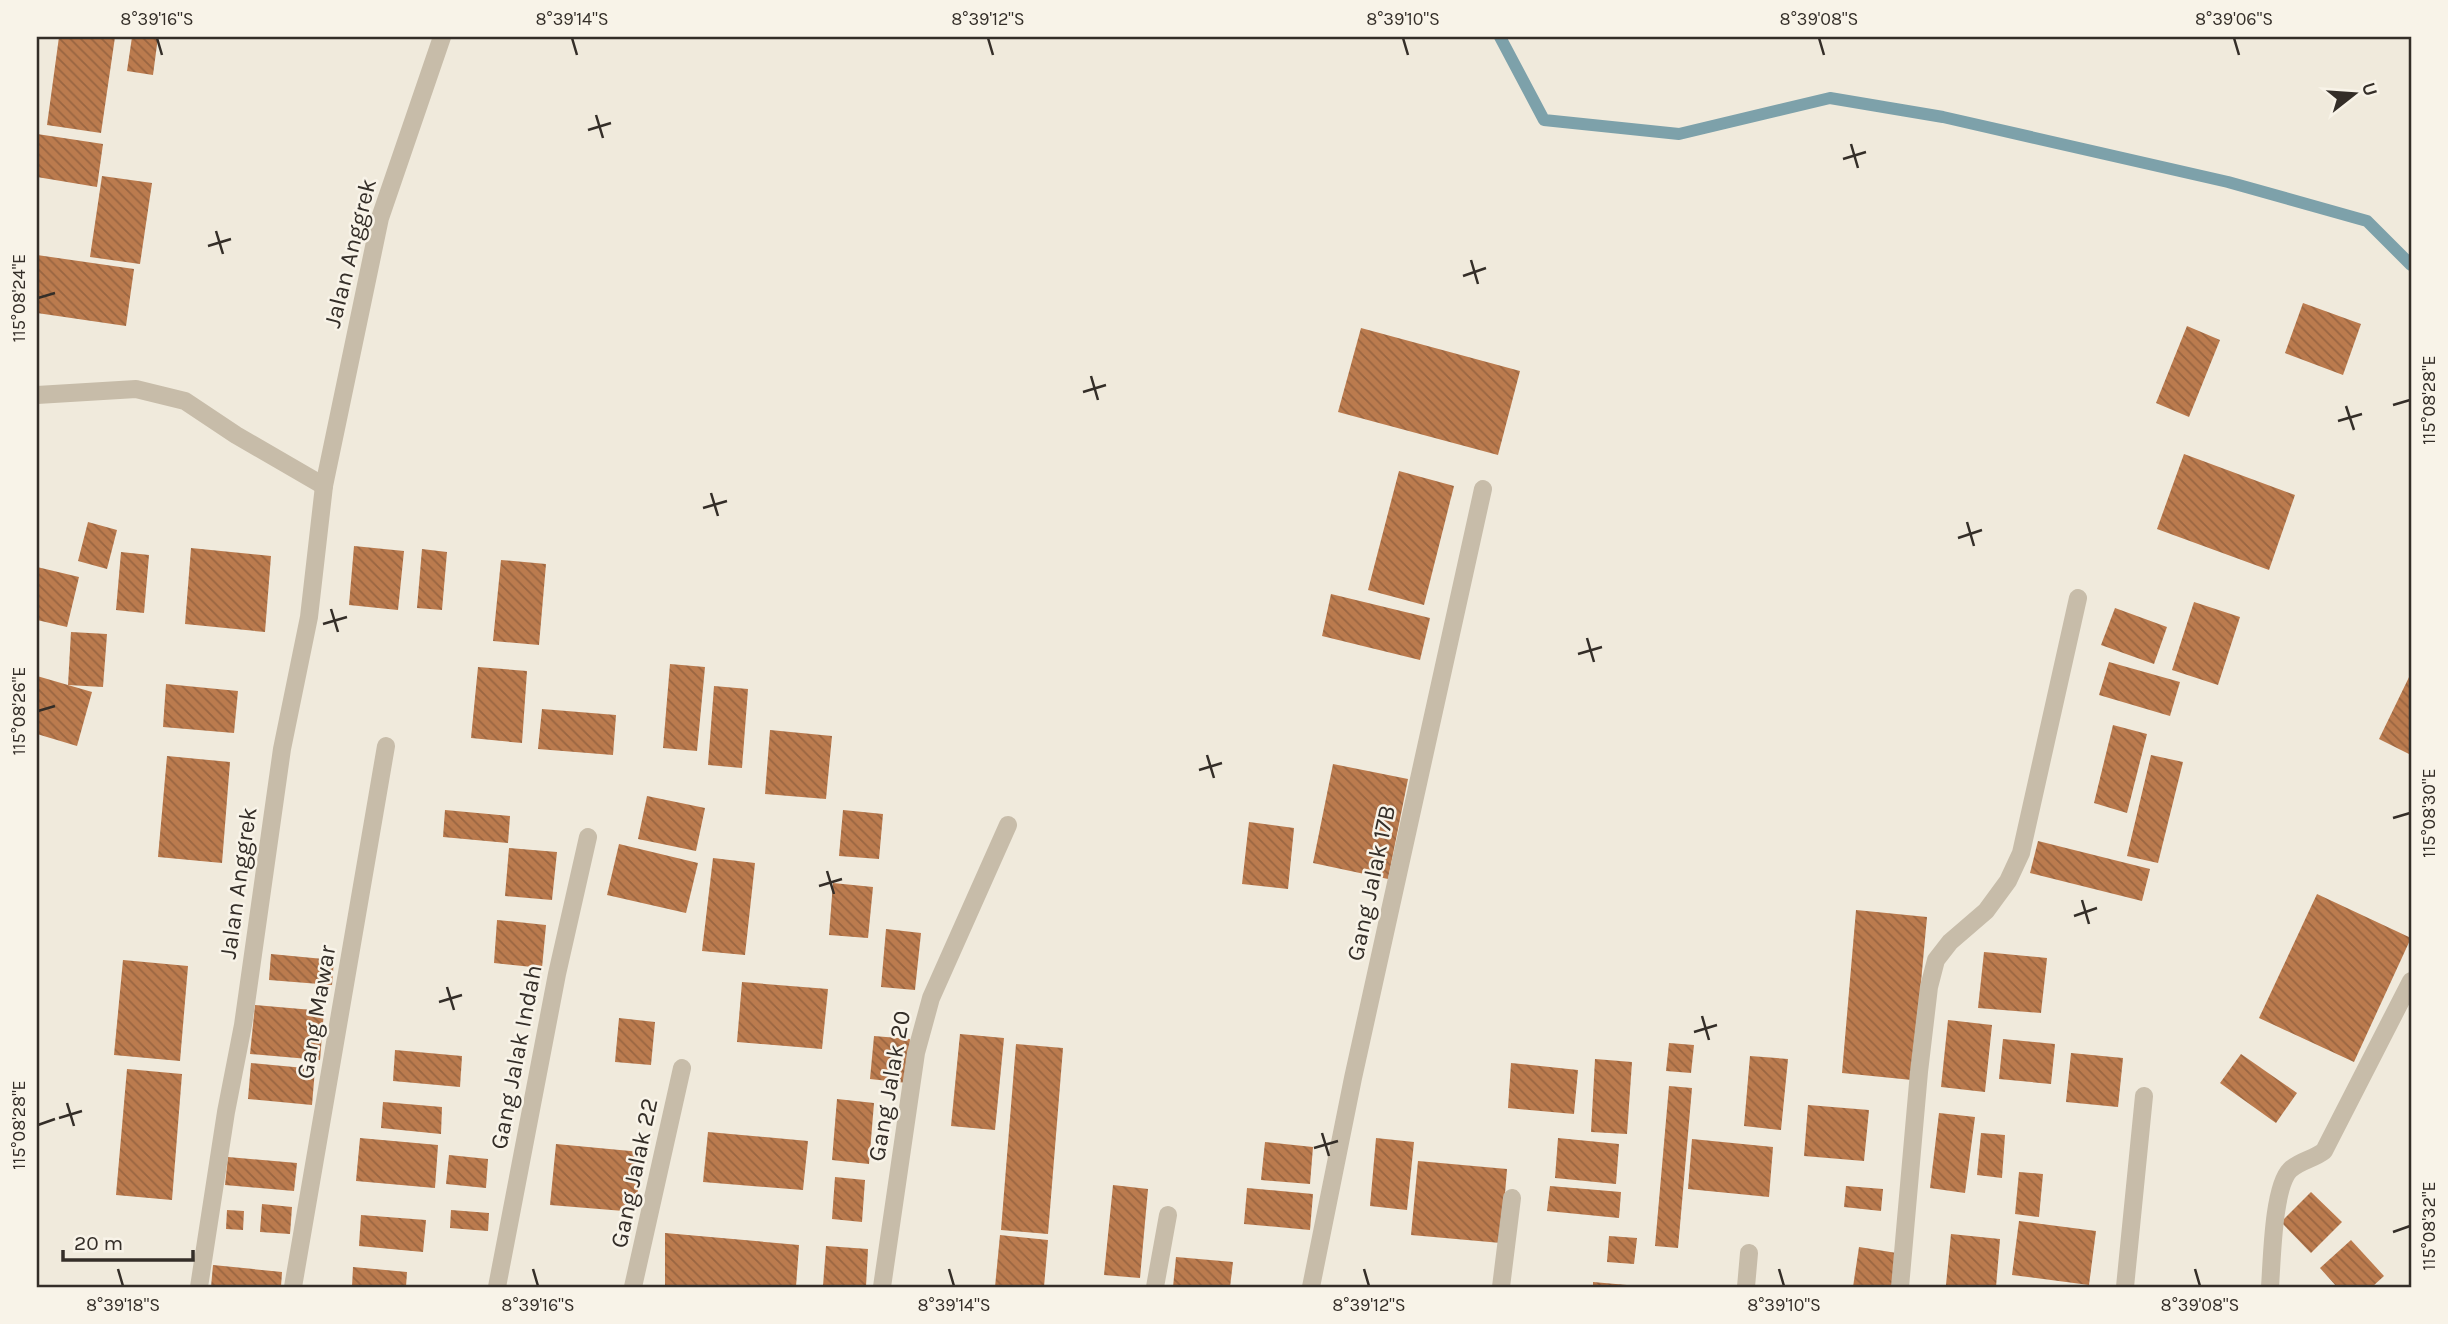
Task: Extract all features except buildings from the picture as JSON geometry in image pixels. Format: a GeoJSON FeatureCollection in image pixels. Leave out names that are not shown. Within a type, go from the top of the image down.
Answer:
{"type":"FeatureCollection","features":[{"type":"Feature","properties":{"kind":"street","name":"Jalan Anggrek"},"geometry":{"type":"LineString","coordinates":[[199,1287],[226,1112],[243,1025],[282,749],[309,617],[324,486],[380,218],[442,37]]}},
{"type":"Feature","properties":{"kind":"street"},"geometry":{"type":"LineString","coordinates":[[37,395],[136,389],[185,401],[236,435],[324,486]]}},
{"type":"Feature","properties":{"kind":"street","name":"Gang Jalak 17B"},"geometry":{"type":"LineString","coordinates":[[1311,1287],[1353,1077],[1483,489]]}},
{"type":"Feature","properties":{"kind":"street"},"geometry":{"type":"LineString","coordinates":[[1900,1287],[1928,987],[1936,960],[1950,942],[1986,911],[2008,881],[2021,853],[2078,598]]}},
{"type":"Feature","properties":{"kind":"street","name":"Gang Mawar"},"geometry":{"type":"LineString","coordinates":[[293,1287],[386,746]]}},
{"type":"Feature","properties":{"kind":"street","name":"Gang Jalak 20"},"geometry":{"type":"LineString","coordinates":[[882,1287],[916,1053],[930,998],[1008,825]]}},
{"type":"Feature","properties":{"kind":"street","name":"Gang Jalak Indah"},"geometry":{"type":"LineString","coordinates":[[496,1287],[557,974],[588,836]]}},
{"type":"Feature","properties":{"kind":"street"},"geometry":{"type":"LineString","coordinates":[[2270,1287],[2278,1202],[2284,1180],[2291,1169],[2314,1159],[2323,1151],[2411,981]]}},
{"type":"Feature","properties":{"kind":"street","name":"Gang Jalak 22"},"geometry":{"type":"LineString","coordinates":[[633,1287],[682,1069]]}},
{"type":"Feature","properties":{"kind":"street"},"geometry":{"type":"LineString","coordinates":[[2125,1287],[2144,1096]]}},
{"type":"Feature","properties":{"kind":"street"},"geometry":{"type":"LineString","coordinates":[[1501,1287],[1512,1198]]}},
{"type":"Feature","properties":{"kind":"street"},"geometry":{"type":"LineString","coordinates":[[1155,1287],[1168,1215]]}},
{"type":"Feature","properties":{"kind":"street"},"geometry":{"type":"LineString","coordinates":[[1746,1287],[1749,1253]]}},
{"type":"Feature","properties":{"kind":"waterway"},"geometry":{"type":"LineString","coordinates":[[1500,37],[1544,120],[1679,134],[1830,98],[1943,117],[2228,182],[2367,221],[2411,265]]}}]}
